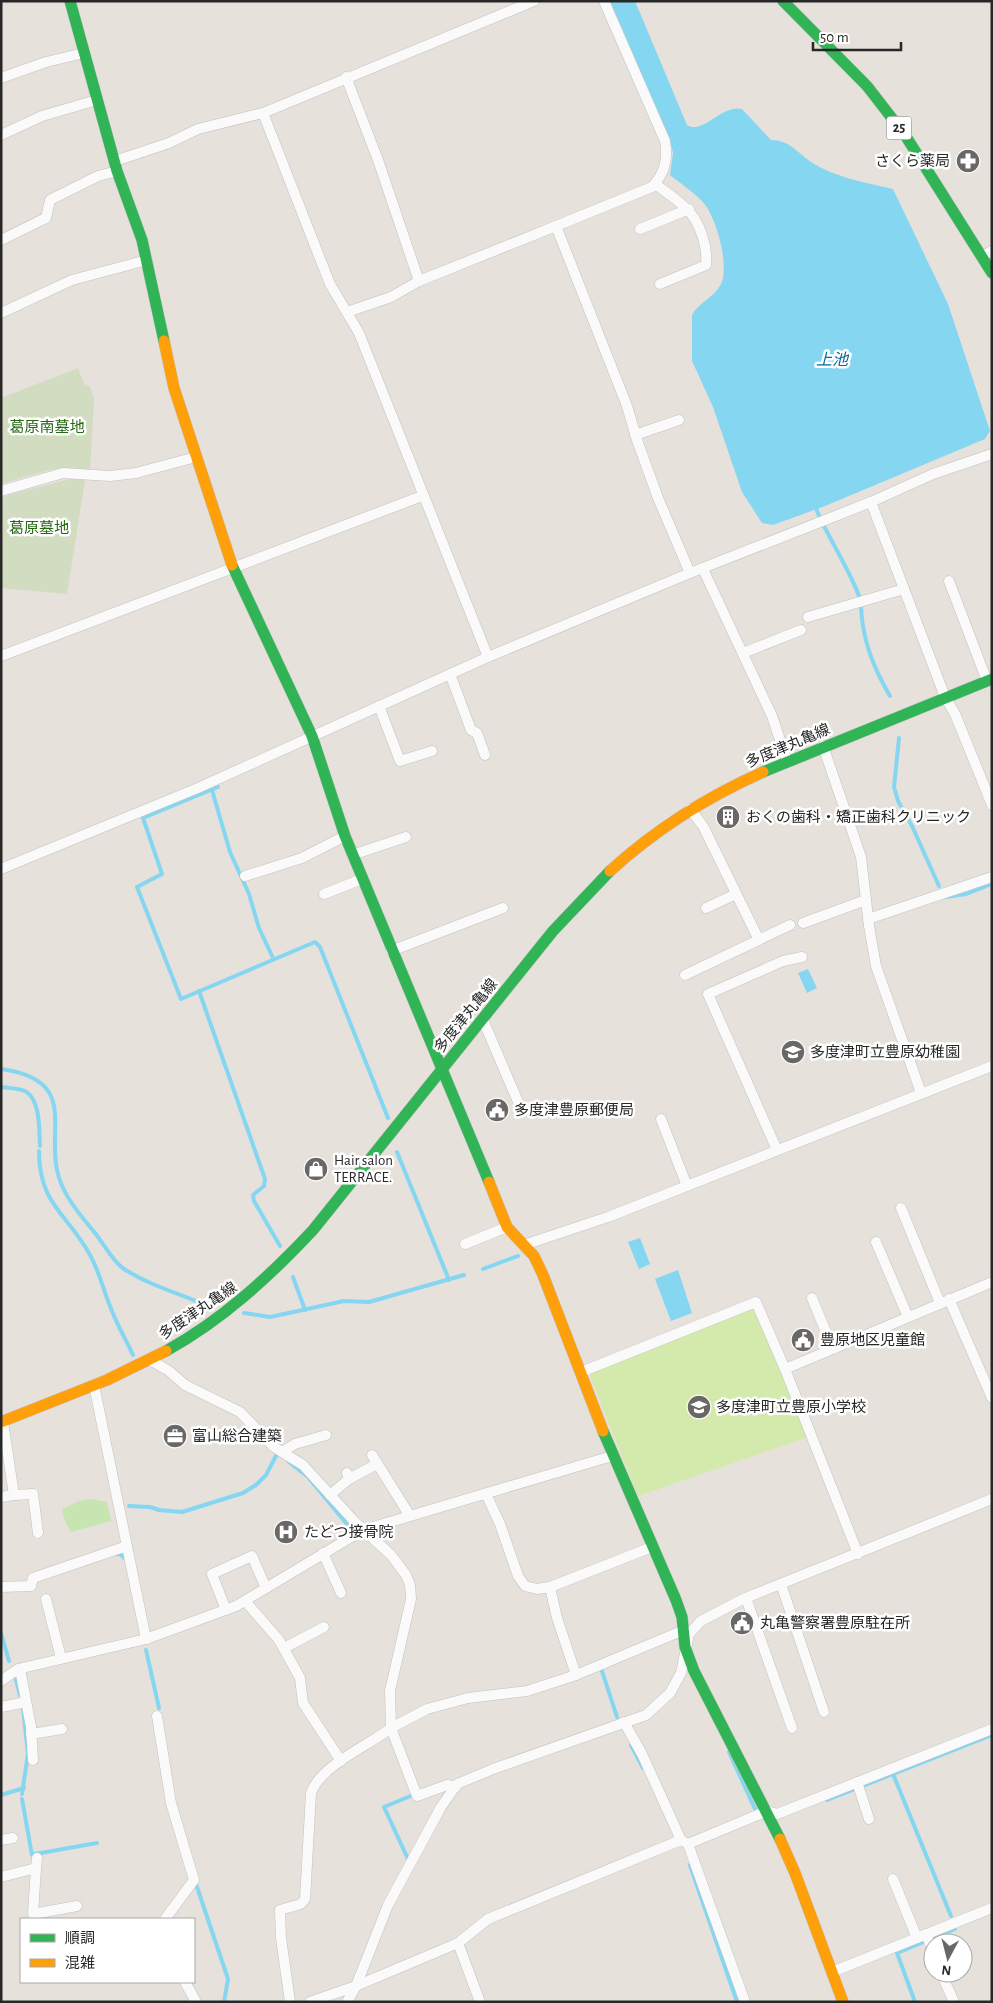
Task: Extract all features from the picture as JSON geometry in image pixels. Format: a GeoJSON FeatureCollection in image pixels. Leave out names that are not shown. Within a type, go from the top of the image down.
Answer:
{"type":"FeatureCollection","features":[{"type":"Feature","properties":{"kind":"street"},"geometry":{"type":"LineString","coordinates":[[70,1],[116,166],[147,260],[174,388],[233,567],[312,736],[352,855],[507,1227],[534,1256],[543,1275],[612,1456],[676,1600],[684,1630],[685,1647],[694,1671],[767,1811],[795,1873],[843,2002]]}},
{"type":"Feature","properties":{"kind":"street"},"geometry":{"type":"LineString","coordinates":[[1,240],[46,218],[50,200],[116,166],[198,129],[263,113],[346,77],[534,1]]}},
{"type":"Feature","properties":{"kind":"street"},"geometry":{"type":"LineString","coordinates":[[347,312],[391,298],[419,281],[641,193],[655,184],[662,175],[665,164],[665,141],[604,1]]}},
{"type":"Feature","properties":{"kind":"street","name":"25"},"geometry":{"type":"LineString","coordinates":[[783,1],[867,86],[905,135],[987,254],[992,273]]}},
{"type":"Feature","properties":{"kind":"street"},"geometry":{"type":"LineString","coordinates":[[1,78],[39,64],[84,54]]}},
{"type":"Feature","properties":{"kind":"street"},"geometry":{"type":"LineString","coordinates":[[346,77],[378,160],[419,281]]}},
{"type":"Feature","properties":{"kind":"street"},"geometry":{"type":"LineString","coordinates":[[1,135],[42,116],[97,100]]}},
{"type":"Feature","properties":{"kind":"street"},"geometry":{"type":"LineString","coordinates":[[263,113],[330,284],[359,333],[422,496],[488,657]]}},
{"type":"Feature","properties":{"kind":"street"},"geometry":{"type":"LineString","coordinates":[[655,184],[689,209],[694,215],[703,236],[707,259],[706,265],[660,284]]}},
{"type":"Feature","properties":{"kind":"street"},"geometry":{"type":"LineString","coordinates":[[640,229],[689,209]]}},
{"type":"Feature","properties":{"kind":"street"},"geometry":{"type":"LineString","coordinates":[[556,226],[606,350],[658,498],[690,574]]}},
{"type":"Feature","properties":{"kind":"street"},"geometry":{"type":"LineString","coordinates":[[1,313],[72,280],[147,260]]}},
{"type":"Feature","properties":{"kind":"street"},"geometry":{"type":"LineString","coordinates":[[635,435],[679,420]]}},
{"type":"Feature","properties":{"kind":"street"},"geometry":{"type":"LineString","coordinates":[[1,869],[198,788],[488,657],[871,502],[933,474],[992,454]]}},
{"type":"Feature","properties":{"kind":"street"},"geometry":{"type":"LineString","coordinates":[[1,491],[63,474],[110,476],[136,473],[196,457]]}},
{"type":"Feature","properties":{"kind":"street"},"geometry":{"type":"LineString","coordinates":[[1,656],[102,620],[233,567],[422,496]]}},
{"type":"Feature","properties":{"kind":"street"},"geometry":{"type":"LineString","coordinates":[[871,502],[945,697],[956,714],[992,805]]}},
{"type":"Feature","properties":{"kind":"street"},"geometry":{"type":"LineString","coordinates":[[703,569],[772,716],[787,761]]}},
{"type":"Feature","properties":{"kind":"street"},"geometry":{"type":"LineString","coordinates":[[949,581],[990,680]]}},
{"type":"Feature","properties":{"kind":"street"},"geometry":{"type":"LineString","coordinates":[[808,617],[904,589]]}},
{"type":"Feature","properties":{"kind":"street"},"geometry":{"type":"LineString","coordinates":[[743,653],[801,630]]}},
{"type":"Feature","properties":{"kind":"street"},"geometry":{"type":"LineString","coordinates":[[450,674],[471,730],[477,733],[485,755]]}},
{"type":"Feature","properties":{"kind":"street","name":"多度津丸亀線"},"geometry":{"type":"LineString","coordinates":[[2,1422],[150,1360],[221,1316],[257,1288],[289,1257],[331,1210],[554,931],[598,882],[640,842],[690,809],[787,761],[990,680]]}},
{"type":"Feature","properties":{"kind":"street"},"geometry":{"type":"LineString","coordinates":[[379,706],[400,761],[432,751]]}},
{"type":"Feature","properties":{"kind":"street"},"geometry":{"type":"LineString","coordinates":[[823,746],[861,857],[868,919],[876,966],[921,1093]]}},
{"type":"Feature","properties":{"kind":"street"},"geometry":{"type":"LineString","coordinates":[[690,809],[703,826],[759,940]]}},
{"type":"Feature","properties":{"kind":"street"},"geometry":{"type":"LineString","coordinates":[[245,876],[302,858],[345,836]]}},
{"type":"Feature","properties":{"kind":"street"},"geometry":{"type":"LineString","coordinates":[[352,855],[406,837]]}},
{"type":"Feature","properties":{"kind":"street"},"geometry":{"type":"LineString","coordinates":[[868,919],[992,877]]}},
{"type":"Feature","properties":{"kind":"street"},"geometry":{"type":"LineString","coordinates":[[324,894],[362,879]]}},
{"type":"Feature","properties":{"kind":"street"},"geometry":{"type":"LineString","coordinates":[[706,908],[736,894]]}},
{"type":"Feature","properties":{"kind":"street"},"geometry":{"type":"LineString","coordinates":[[803,923],[866,900]]}},
{"type":"Feature","properties":{"kind":"street"},"geometry":{"type":"LineString","coordinates":[[391,951],[504,908]]}},
{"type":"Feature","properties":{"kind":"street"},"geometry":{"type":"LineString","coordinates":[[684,975],[790,925]]}},
{"type":"Feature","properties":{"kind":"street"},"geometry":{"type":"LineString","coordinates":[[777,1150],[708,994],[783,961],[802,957]]}},
{"type":"Feature","properties":{"kind":"street"},"geometry":{"type":"LineString","coordinates":[[483,1020],[522,1111]]}},
{"type":"Feature","properties":{"kind":"street"},"geometry":{"type":"LineString","coordinates":[[524,1245],[608,1217],[992,1066]]}},
{"type":"Feature","properties":{"kind":"street"},"geometry":{"type":"LineString","coordinates":[[661,1119],[686,1186]]}},
{"type":"Feature","properties":{"kind":"street"},"geometry":{"type":"LineString","coordinates":[[901,1208],[992,1398]]}},
{"type":"Feature","properties":{"kind":"street"},"geometry":{"type":"LineString","coordinates":[[465,1244],[507,1227]]}},
{"type":"Feature","properties":{"kind":"street"},"geometry":{"type":"LineString","coordinates":[[876,1242],[908,1317]]}},
{"type":"Feature","properties":{"kind":"street"},"geometry":{"type":"LineString","coordinates":[[785,1369],[992,1282]]}},
{"type":"Feature","properties":{"kind":"street"},"geometry":{"type":"LineString","coordinates":[[812,1298],[833,1349]]}},
{"type":"Feature","properties":{"kind":"street"},"geometry":{"type":"LineString","coordinates":[[581,1372],[756,1302],[785,1369],[858,1554]]}},
{"type":"Feature","properties":{"kind":"street"},"geometry":{"type":"LineString","coordinates":[[150,1360],[169,1371],[185,1385],[240,1412],[274,1448],[304,1465],[363,1530],[391,1556],[410,1585],[409,1608],[390,1692],[391,1728],[417,1796],[447,1785],[456,1786]]}},
{"type":"Feature","properties":{"kind":"street"},"geometry":{"type":"LineString","coordinates":[[94,1385],[146,1639]]}},
{"type":"Feature","properties":{"kind":"street"},"geometry":{"type":"LineString","coordinates":[[2,1422],[14,1495]]}},
{"type":"Feature","properties":{"kind":"street"},"geometry":{"type":"LineString","coordinates":[[282,1452],[295,1444],[326,1435]]}},
{"type":"Feature","properties":{"kind":"street"},"geometry":{"type":"LineString","coordinates":[[1,1681],[20,1668],[146,1639],[226,1610],[245,1601],[363,1530],[612,1456]]}},
{"type":"Feature","properties":{"kind":"street"},"geometry":{"type":"LineString","coordinates":[[330,1495],[348,1476],[374,1459],[410,1516]]}},
{"type":"Feature","properties":{"kind":"street"},"geometry":{"type":"LineString","coordinates":[[1,1497],[33,1494],[38,1533]]}},
{"type":"Feature","properties":{"kind":"street"},"geometry":{"type":"LineString","coordinates":[[486,1494],[500,1524],[518,1576],[526,1586],[538,1589],[550,1588],[652,1547]]}},
{"type":"Feature","properties":{"kind":"street"},"geometry":{"type":"LineString","coordinates":[[347,2002],[356,1986],[388,1905],[441,1807],[456,1786],[493,1769],[646,1715],[670,1693],[681,1673],[689,1634],[701,1621],[746,1598],[992,1499]]}},
{"type":"Feature","properties":{"kind":"street"},"geometry":{"type":"LineString","coordinates":[[1,1587],[31,1586],[33,1578],[126,1546]]}},
{"type":"Feature","properties":{"kind":"street"},"geometry":{"type":"LineString","coordinates":[[323,1553],[341,1593]]}},
{"type":"Feature","properties":{"kind":"street"},"geometry":{"type":"LineString","coordinates":[[226,1610],[212,1574],[252,1556],[266,1588]]}},
{"type":"Feature","properties":{"kind":"street"},"geometry":{"type":"LineString","coordinates":[[781,1584],[824,1712]]}},
{"type":"Feature","properties":{"kind":"street"},"geometry":{"type":"LineString","coordinates":[[550,1588],[556,1618],[576,1675]]}},
{"type":"Feature","properties":{"kind":"street"},"geometry":{"type":"LineString","coordinates":[[746,1598],[792,1728]]}},
{"type":"Feature","properties":{"kind":"street"},"geometry":{"type":"LineString","coordinates":[[46,1600],[61,1658]]}},
{"type":"Feature","properties":{"kind":"street"},"geometry":{"type":"LineString","coordinates":[[245,1601],[280,1640],[300,1678],[304,1703],[341,1761]]}},
{"type":"Feature","properties":{"kind":"street"},"geometry":{"type":"LineString","coordinates":[[284,1648],[324,1627]]}},
{"type":"Feature","properties":{"kind":"street"},"geometry":{"type":"LineString","coordinates":[[290,2002],[281,1938],[280,1910],[301,1904],[305,1899],[311,1793],[314,1784],[341,1761],[391,1728],[427,1709],[468,1698],[527,1691],[576,1675],[684,1630]]}},
{"type":"Feature","properties":{"kind":"street"},"geometry":{"type":"LineString","coordinates":[[20,1668],[31,1734],[33,1760]]}},
{"type":"Feature","properties":{"kind":"street"},"geometry":{"type":"LineString","coordinates":[[1,1707],[26,1702]]}},
{"type":"Feature","properties":{"kind":"street"},"geometry":{"type":"LineString","coordinates":[[157,1716],[171,1803],[194,1880],[165,1918]]}},
{"type":"Feature","properties":{"kind":"street"},"geometry":{"type":"LineString","coordinates":[[624,1722],[642,1754],[684,1842],[745,2002]]}},
{"type":"Feature","properties":{"kind":"street"},"geometry":{"type":"LineString","coordinates":[[31,1734],[62,1729]]}},
{"type":"Feature","properties":{"kind":"street"},"geometry":{"type":"LineString","coordinates":[[310,2002],[356,1986],[458,1943],[488,1919],[767,1811],[777,1814],[859,1786],[992,1729]]}},
{"type":"Feature","properties":{"kind":"street"},"geometry":{"type":"LineString","coordinates":[[859,1786],[869,1819]]}},
{"type":"Feature","properties":{"kind":"street"},"geometry":{"type":"LineString","coordinates":[[1,1840],[13,1838]]}},
{"type":"Feature","properties":{"kind":"street"},"geometry":{"type":"LineString","coordinates":[[1,1877],[36,1863],[33,1914],[77,1906]]}},
{"type":"Feature","properties":{"kind":"street"},"geometry":{"type":"LineString","coordinates":[[893,1879],[923,1934]]}},
{"type":"Feature","properties":{"kind":"street"},"geometry":{"type":"LineString","coordinates":[[936,1933],[992,1908]]}},
{"type":"Feature","properties":{"kind":"street"},"geometry":{"type":"LineString","coordinates":[[832,1972],[923,1939]]}},
{"type":"Feature","properties":{"kind":"street"},"geometry":{"type":"LineString","coordinates":[[458,1943],[480,2002]]}},
{"type":"Feature","properties":{"kind":"street"},"geometry":{"type":"LineString","coordinates":[[186,1983],[196,2002]]}},
{"type":"Feature","properties":{"kind":"street"},"geometry":{"type":"LineString","coordinates":[[945,1983],[954,2002]]}},
{"type":"Feature","properties":{"kind":"green space","name":"葛原南墓地"},"geometry":{"type":"Polygon","coordinates":[[[78,368],[84,384],[90,387],[94,399],[90,471],[68,468],[56,469],[1,484],[1,398],[78,368]]]}},
{"type":"Feature","properties":{"kind":"green space","name":"葛原墓地"},"geometry":{"type":"Polygon","coordinates":[[[70,479],[85,480],[67,594],[1,588],[1,497],[70,479]]]}},
{"type":"Feature","properties":{"kind":"green space"},"geometry":{"type":"Polygon","coordinates":[[[754,1309],[808,1437],[638,1496],[590,1376],[591,1372],[754,1309]]]}},
{"type":"Feature","properties":{"kind":"green space"},"geometry":{"type":"Polygon","coordinates":[[[90,1499],[107,1502],[111,1521],[71,1532],[64,1519],[62,1509],[79,1501],[90,1499]]]}},
{"type":"Feature","properties":{"kind":"water","name":"上池"},"geometry":{"type":"Polygon","coordinates":[[[610,1],[635,1],[687,125],[693,127],[700,126],[727,111],[742,109],[771,140],[788,144],[820,167],[850,179],[893,189],[948,304],[990,431],[985,439],[825,506],[773,525],[762,523],[742,492],[713,407],[692,361],[692,315],[718,289],[723,276],[723,253],[720,240],[707,207],[670,175],[673,153],[669,137],[610,1]]]}},
{"type":"Feature","properties":{"kind":"water"},"geometry":{"type":"Polygon","coordinates":[[[808,969],[817,988],[807,993],[798,973],[808,969]]]}},
{"type":"Feature","properties":{"kind":"water"},"geometry":{"type":"Polygon","coordinates":[[[640,1238],[650,1264],[639,1269],[628,1242],[640,1238]]]}},
{"type":"Feature","properties":{"kind":"water"},"geometry":{"type":"Polygon","coordinates":[[[678,1270],[692,1313],[671,1321],[655,1279],[678,1270]]]}},
{"type":"Feature","properties":{"kind":"waterway"},"geometry":{"type":"LineString","coordinates":[[815,506],[859,596]]}},
{"type":"Feature","properties":{"kind":"waterway"},"geometry":{"type":"LineString","coordinates":[[861,608],[864,632],[870,654],[890,696]]}},
{"type":"Feature","properties":{"kind":"waterway"},"geometry":{"type":"LineString","coordinates":[[899,738],[894,787],[898,801],[912,826],[939,886]]}},
{"type":"Feature","properties":{"kind":"waterway"},"geometry":{"type":"LineString","coordinates":[[218,787],[143,818],[162,874],[137,887],[181,999],[315,942],[320,947],[388,1118]]}},
{"type":"Feature","properties":{"kind":"waterway"},"geometry":{"type":"LineString","coordinates":[[212,790],[230,852],[249,894],[259,928],[273,958]]}},
{"type":"Feature","properties":{"kind":"waterway"},"geometry":{"type":"LineString","coordinates":[[946,897],[966,894],[992,884]]}},
{"type":"Feature","properties":{"kind":"waterway"},"geometry":{"type":"LineString","coordinates":[[199,991],[265,1179],[264,1186],[253,1195],[254,1201],[280,1246]]}},
{"type":"Feature","properties":{"kind":"waterway"},"geometry":{"type":"LineString","coordinates":[[1,1069],[28,1076],[44,1086],[52,1099],[55,1114],[57,1170],[64,1190],[74,1207],[116,1262],[124,1269],[144,1280],[208,1306]]}},
{"type":"Feature","properties":{"kind":"waterway"},"geometry":{"type":"LineString","coordinates":[[1,1087],[25,1091],[34,1101],[37,1108],[40,1146]]}},
{"type":"Feature","properties":{"kind":"waterway"},"geometry":{"type":"LineString","coordinates":[[39,1151],[40,1169],[49,1197],[90,1255],[115,1318],[133,1355]]}},
{"type":"Feature","properties":{"kind":"waterway"},"geometry":{"type":"LineString","coordinates":[[397,1152],[449,1280]]}},
{"type":"Feature","properties":{"kind":"waterway"},"geometry":{"type":"LineString","coordinates":[[483,1269],[518,1256]]}},
{"type":"Feature","properties":{"kind":"waterway"},"geometry":{"type":"LineString","coordinates":[[244,1313],[270,1317],[344,1301],[369,1302],[464,1275]]}},
{"type":"Feature","properties":{"kind":"waterway"},"geometry":{"type":"LineString","coordinates":[[293,1277],[305,1310]]}},
{"type":"Feature","properties":{"kind":"waterway"},"geometry":{"type":"LineString","coordinates":[[129,1506],[182,1512],[243,1493],[256,1485],[266,1475],[277,1454]]}},
{"type":"Feature","properties":{"kind":"waterway"},"geometry":{"type":"LineString","coordinates":[[289,1462],[308,1477],[351,1529]]}},
{"type":"Feature","properties":{"kind":"waterway"},"geometry":{"type":"LineString","coordinates":[[114,1554],[120,1554],[127,1560]]}},
{"type":"Feature","properties":{"kind":"waterway"},"geometry":{"type":"LineString","coordinates":[[1,1633],[9,1661]]}},
{"type":"Feature","properties":{"kind":"waterway"},"geometry":{"type":"LineString","coordinates":[[146,1650],[159,1708]]}},
{"type":"Feature","properties":{"kind":"waterway"},"geometry":{"type":"LineString","coordinates":[[601,1668],[617,1717]]}},
{"type":"Feature","properties":{"kind":"waterway"},"geometry":{"type":"LineString","coordinates":[[16,1680],[20,1695]]}},
{"type":"Feature","properties":{"kind":"waterway"},"geometry":{"type":"LineString","coordinates":[[22,1794],[28,1754],[23,1708]]}},
{"type":"Feature","properties":{"kind":"waterway"},"geometry":{"type":"LineString","coordinates":[[827,1800],[992,1735]]}},
{"type":"Feature","properties":{"kind":"waterway"},"geometry":{"type":"LineString","coordinates":[[631,1745],[643,1768]]}},
{"type":"Feature","properties":{"kind":"waterway"},"geometry":{"type":"LineString","coordinates":[[729,1752],[755,1809]]}},
{"type":"Feature","properties":{"kind":"waterway"},"geometry":{"type":"LineString","coordinates":[[893,1774],[951,1916]]}},
{"type":"Feature","properties":{"kind":"waterway"},"geometry":{"type":"LineString","coordinates":[[1,1795],[24,1788]]}},
{"type":"Feature","properties":{"kind":"waterway"},"geometry":{"type":"LineString","coordinates":[[408,1859],[384,1807],[413,1795],[412,1792]]}},
{"type":"Feature","properties":{"kind":"waterway"},"geometry":{"type":"LineString","coordinates":[[22,1799],[32,1855]]}},
{"type":"Feature","properties":{"kind":"waterway"},"geometry":{"type":"LineString","coordinates":[[35,1854],[97,1843]]}},
{"type":"Feature","properties":{"kind":"waterway"},"geometry":{"type":"LineString","coordinates":[[690,1865],[737,2002]]}},
{"type":"Feature","properties":{"kind":"waterway"},"geometry":{"type":"LineString","coordinates":[[195,1881],[228,1979],[224,2002]]}},
{"type":"Feature","properties":{"kind":"waterway"},"geometry":{"type":"LineString","coordinates":[[915,2002],[897,1953],[955,1929]]}},
{"type":"Feature","properties":{"kind":"traffic: fast"},"geometry":{"type":"LineString","coordinates":[[70,1],[117,171],[142,240],[164,341]]}},
{"type":"Feature","properties":{"kind":"traffic: fast"},"geometry":{"type":"LineString","coordinates":[[783,1],[867,86],[905,135],[992,273]]}},
{"type":"Feature","properties":{"kind":"traffic: fast"},"geometry":{"type":"LineString","coordinates":[[232,565],[312,736],[345,836],[489,1182]]}},
{"type":"Feature","properties":{"kind":"traffic: fast"},"geometry":{"type":"LineString","coordinates":[[763,772],[992,679]]}},
{"type":"Feature","properties":{"kind":"traffic: fast"},"geometry":{"type":"LineString","coordinates":[[166,1351],[187,1339],[226,1311],[262,1281],[313,1230],[553,931],[610,871]]}},
{"type":"Feature","properties":{"kind":"traffic: fast"},"geometry":{"type":"LineString","coordinates":[[603,1431],[676,1600],[682,1617],[685,1647],[694,1671],[780,1839]]}},
{"type":"Feature","properties":{"kind":"traffic: slow"},"geometry":{"type":"LineString","coordinates":[[164,341],[174,388],[232,565]]}},
{"type":"Feature","properties":{"kind":"traffic: slow"},"geometry":{"type":"LineString","coordinates":[[610,871],[645,841],[683,815],[722,792],[763,772]]}},
{"type":"Feature","properties":{"kind":"traffic: slow"},"geometry":{"type":"LineString","coordinates":[[489,1182],[507,1227],[534,1256],[543,1275],[603,1431]]}},
{"type":"Feature","properties":{"kind":"traffic: slow"},"geometry":{"type":"LineString","coordinates":[[1,1422],[107,1380],[166,1351]]}},
{"type":"Feature","properties":{"kind":"traffic: slow"},"geometry":{"type":"LineString","coordinates":[[780,1839],[795,1873],[843,2002]]}},
{"type":"Feature","properties":{"kind":"place","name":"さくら薬局"},"geometry":{"type":"Point","coordinates":[968,161]}},
{"type":"Feature","properties":{"kind":"place","name":"おくの歯科・矯正歯科クリニック"},"geometry":{"type":"Point","coordinates":[728,817]}},
{"type":"Feature","properties":{"kind":"place","name":"多度津町立豊原幼稚園"},"geometry":{"type":"Point","coordinates":[793,1052]}},
{"type":"Feature","properties":{"kind":"place","name":"多度津豊原郵便局"},"geometry":{"type":"Point","coordinates":[497,1110]}},
{"type":"Feature","properties":{"kind":"place","name":"Hair salon TERRACE."},"geometry":{"type":"Point","coordinates":[316,1169]}},
{"type":"Feature","properties":{"kind":"place","name":"豊原地区児童館"},"geometry":{"type":"Point","coordinates":[803,1340]}},
{"type":"Feature","properties":{"kind":"place","name":"多度津町立豊原小学校"},"geometry":{"type":"Point","coordinates":[699,1407]}},
{"type":"Feature","properties":{"kind":"place","name":"富山総合建築"},"geometry":{"type":"Point","coordinates":[175,1436]}},
{"type":"Feature","properties":{"kind":"place","name":"たどつ接骨院"},"geometry":{"type":"Point","coordinates":[286,1532]}},
{"type":"Feature","properties":{"kind":"place","name":"丸亀警察署豊原駐在所"},"geometry":{"type":"Point","coordinates":[742,1623]}}]}
